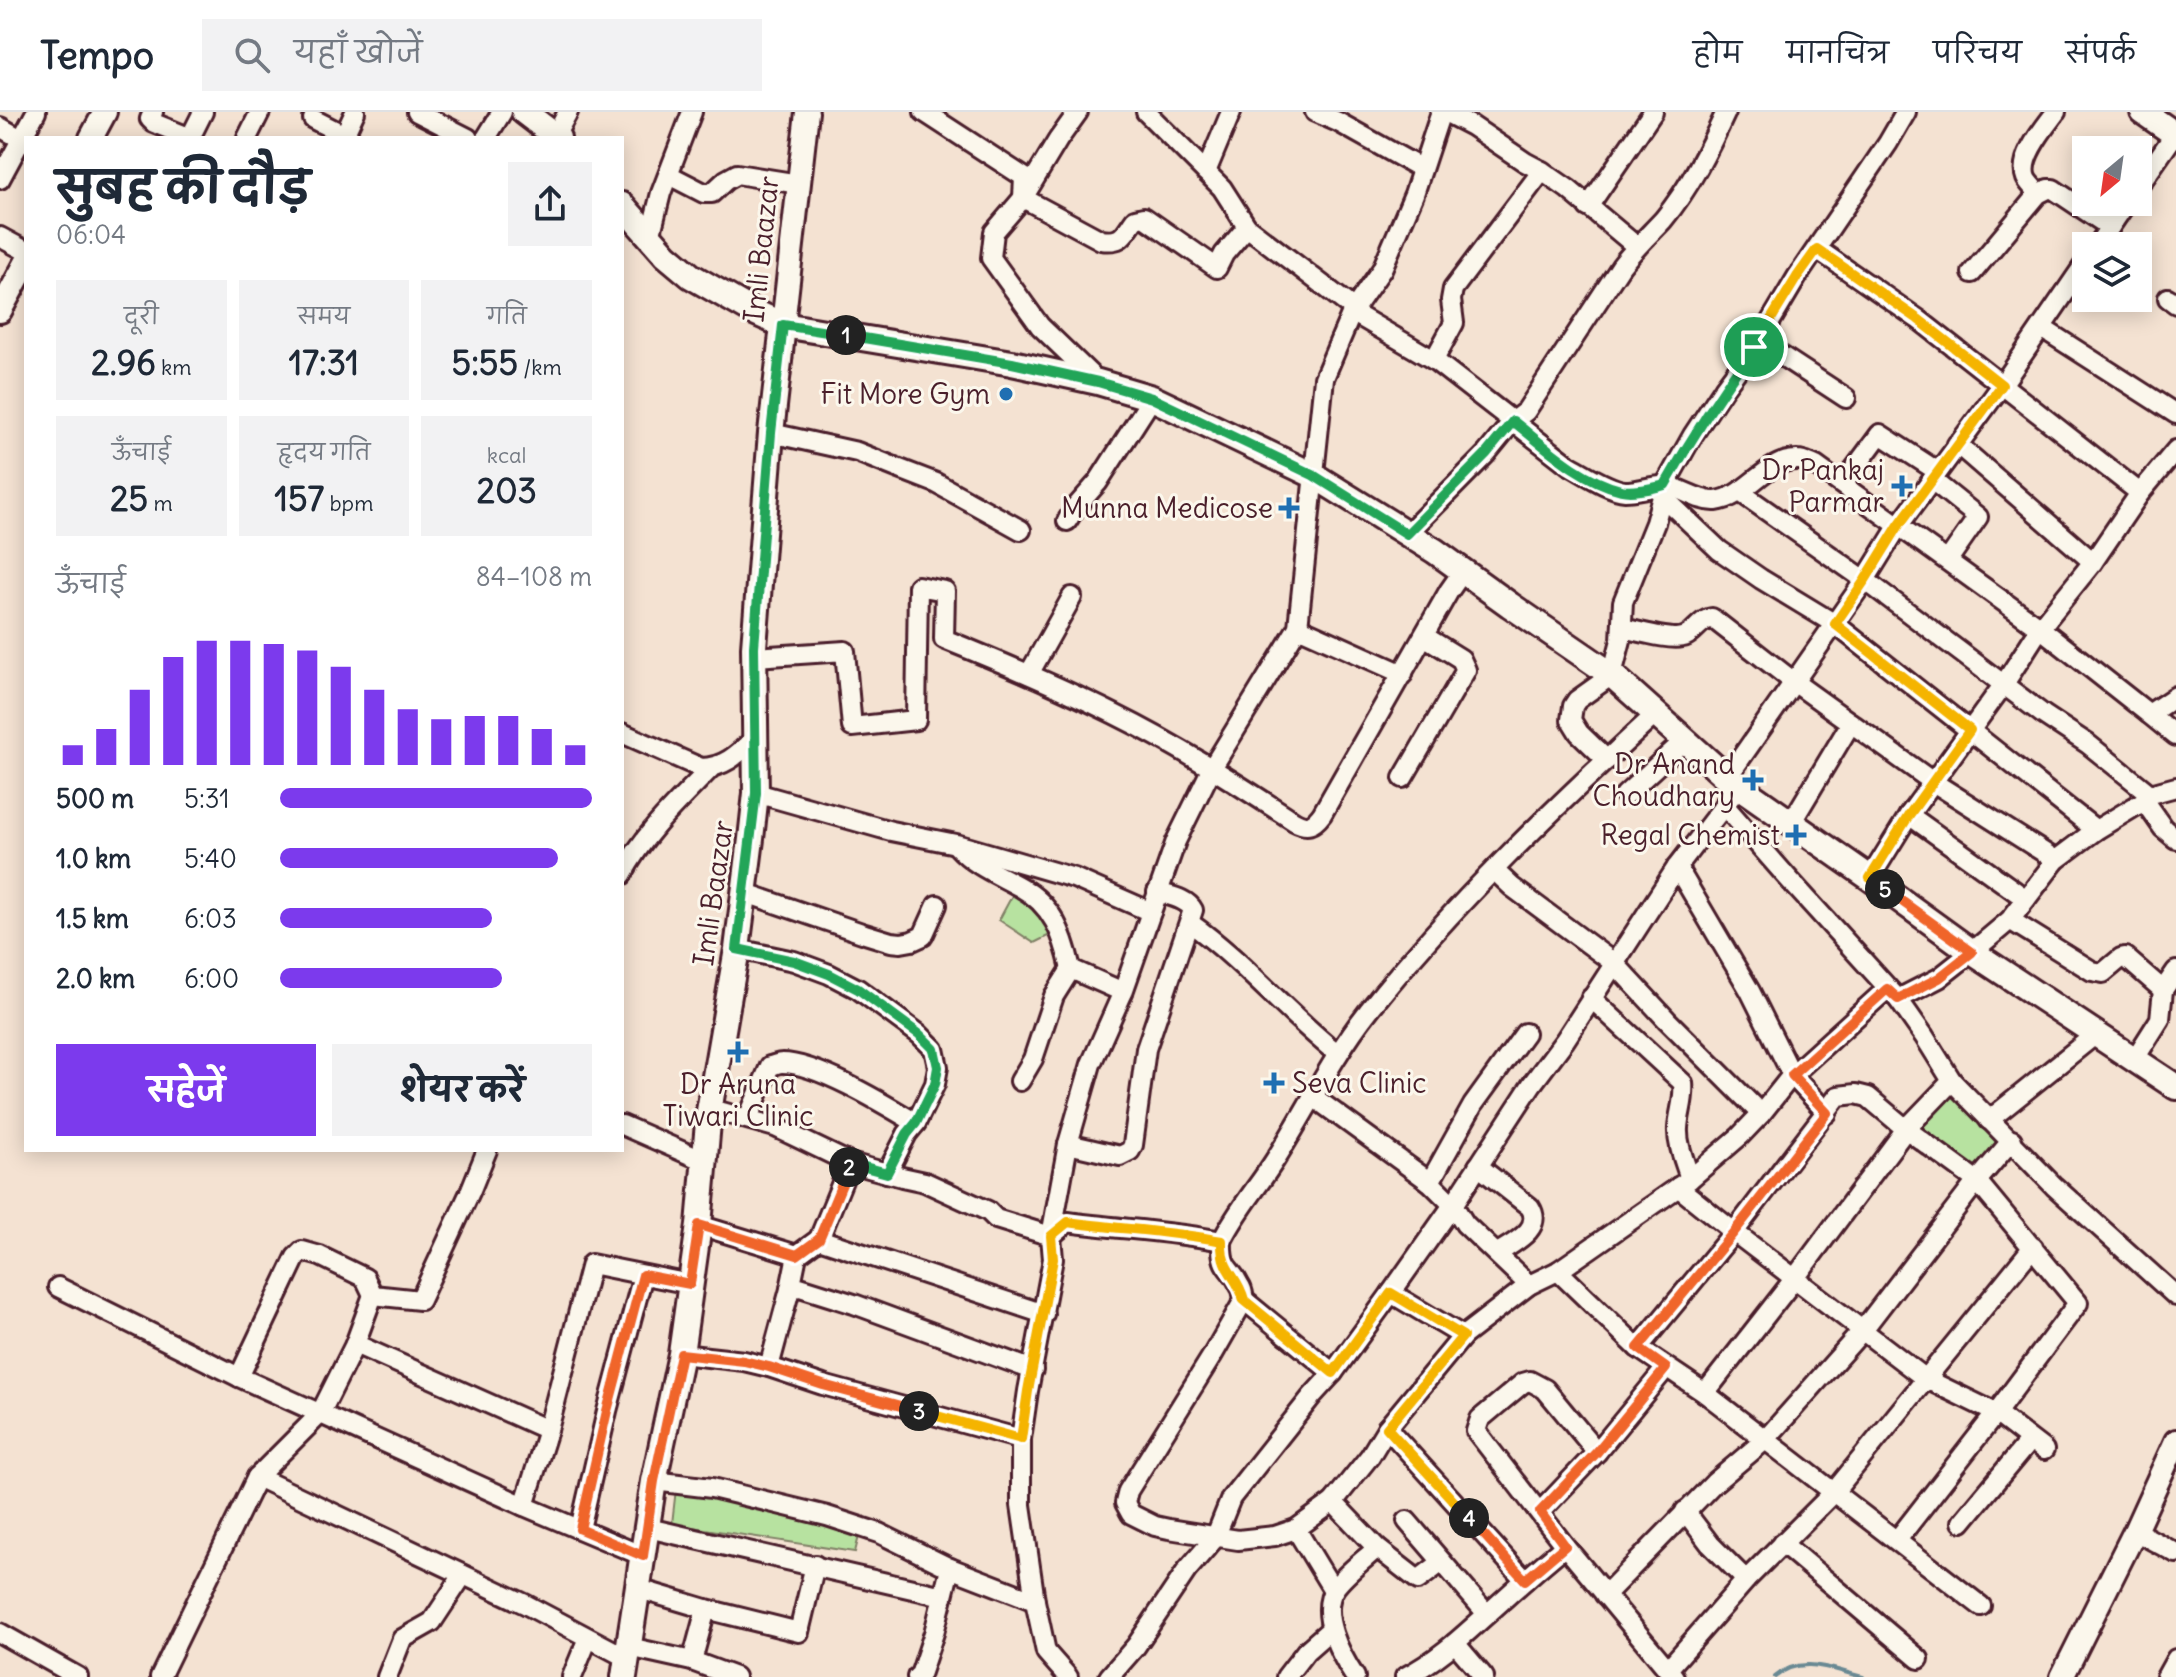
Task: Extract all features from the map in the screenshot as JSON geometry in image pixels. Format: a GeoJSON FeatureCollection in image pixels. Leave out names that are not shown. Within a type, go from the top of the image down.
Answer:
{"type":"FeatureCollection","features":[{"type":"Feature","properties":{"kind":"main road"},"geometry":{"type":"LineString","coordinates":[[524,112],[554,136]]}},
{"type":"Feature","properties":{"kind":"main road"},"geometry":{"type":"LineString","coordinates":[[2143,112],[2176,135]]}},
{"type":"Feature","properties":{"kind":"main road"},"geometry":{"type":"LineString","coordinates":[[624,207],[666,255],[691,276],[783,325],[1012,363],[1098,382],[1152,398],[1313,475],[1463,571],[1612,675],[1685,740],[1730,790],[1791,823],[1972,952],[2176,1087]]}},
{"type":"Feature","properties":{"kind":"main road","name":"Imli Baazar"},"geometry":{"type":"LineString","coordinates":[[627,1661],[654,1481],[681,1354],[699,1225],[709,1111],[737,949],[756,793],[754,647],[783,325]]}},
{"type":"Feature","properties":{"kind":"street"},"geometry":{"type":"LineString","coordinates":[[25,136],[36,112]]}},
{"type":"Feature","properties":{"kind":"street"},"geometry":{"type":"LineString","coordinates":[[92,136],[105,112]]}},
{"type":"Feature","properties":{"kind":"street"},"geometry":{"type":"LineString","coordinates":[[153,112],[150,119],[154,123],[186,136]]}},
{"type":"Feature","properties":{"kind":"street"},"geometry":{"type":"LineString","coordinates":[[192,136],[203,112]]}},
{"type":"Feature","properties":{"kind":"street"},"geometry":{"type":"LineString","coordinates":[[248,136],[260,112]]}},
{"type":"Feature","properties":{"kind":"street"},"geometry":{"type":"LineString","coordinates":[[346,136],[355,112]]}},
{"type":"Feature","properties":{"kind":"street"},"geometry":{"type":"LineString","coordinates":[[417,112],[436,131],[459,136]]}},
{"type":"Feature","properties":{"kind":"street"},"geometry":{"type":"LineString","coordinates":[[487,136],[502,112]]}},
{"type":"Feature","properties":{"kind":"street"},"geometry":{"type":"LineString","coordinates":[[556,136],[568,112]]}},
{"type":"Feature","properties":{"kind":"street"},"geometry":{"type":"LineString","coordinates":[[650,237],[661,193],[692,112]]}},
{"type":"Feature","properties":{"kind":"street","name":"Imli Baazar"},"geometry":{"type":"LineString","coordinates":[[783,325],[807,112]]}},
{"type":"Feature","properties":{"kind":"street"},"geometry":{"type":"LineString","coordinates":[[924,112],[1024,177],[1023,198]]}},
{"type":"Feature","properties":{"kind":"street"},"geometry":{"type":"LineString","coordinates":[[1078,112],[1023,198],[994,232],[991,258],[1040,326],[1098,382]]}},
{"type":"Feature","properties":{"kind":"street"},"geometry":{"type":"LineString","coordinates":[[1146,112],[1222,188],[1247,227],[1353,311],[1434,360],[1569,465],[1623,491],[1649,489],[1715,501],[1740,492],[1781,463],[1799,460],[1816,466],[2040,628],[2176,736]]}},
{"type":"Feature","properties":{"kind":"street"},"geometry":{"type":"LineString","coordinates":[[1206,172],[1231,112]]}},
{"type":"Feature","properties":{"kind":"street"},"geometry":{"type":"LineString","coordinates":[[1315,112],[1422,169]]}},
{"type":"Feature","properties":{"kind":"street"},"geometry":{"type":"LineString","coordinates":[[1068,1677],[1046,1652],[1035,1601],[1021,1505],[1021,1439],[1053,1259],[1051,1236],[1068,1144],[1091,1064],[1123,992],[1176,841],[1212,768],[1298,627],[1324,378],[1353,311],[1382,269],[1414,194],[1443,112],[1472,126],[1568,189],[1636,246]]}},
{"type":"Feature","properties":{"kind":"street"},"geometry":{"type":"LineString","coordinates":[[1588,207],[1653,112]]}},
{"type":"Feature","properties":{"kind":"street"},"geometry":{"type":"LineString","coordinates":[[1407,534],[1526,411],[1636,246],[1664,218],[1691,178],[1726,112]]}},
{"type":"Feature","properties":{"kind":"street"},"geometry":{"type":"LineString","coordinates":[[1607,760],[1579,733],[1571,720],[1573,706],[1612,675],[1623,628],[1623,602],[1655,523],[1664,491],[1716,400],[1759,341],[1797,277],[1906,112]]}},
{"type":"Feature","properties":{"kind":"street"},"geometry":{"type":"LineString","coordinates":[[2038,194],[2026,179],[2026,165],[2030,148],[2056,112]]}},
{"type":"Feature","properties":{"kind":"street"},"geometry":{"type":"LineString","coordinates":[[313,119],[344,136]]}},
{"type":"Feature","properties":{"kind":"street"},"geometry":{"type":"LineString","coordinates":[[0,127],[23,141],[0,179]]}},
{"type":"Feature","properties":{"kind":"street"},"geometry":{"type":"LineString","coordinates":[[2152,168],[2176,135]]}},
{"type":"Feature","properties":{"kind":"street"},"geometry":{"type":"LineString","coordinates":[[1434,360],[1454,323],[1453,289],[1542,171]]}},
{"type":"Feature","properties":{"kind":"street"},"geometry":{"type":"LineString","coordinates":[[669,175],[704,193],[712,193],[737,174],[799,184]]}},
{"type":"Feature","properties":{"kind":"street"},"geometry":{"type":"LineString","coordinates":[[1972,273],[2038,194],[2053,189],[2110,227]]}},
{"type":"Feature","properties":{"kind":"street"},"geometry":{"type":"LineString","coordinates":[[1023,198],[1101,240],[1114,242],[1121,238],[1135,219],[1144,217],[1217,268],[1224,254],[1247,227]]}},
{"type":"Feature","properties":{"kind":"street"},"geometry":{"type":"LineString","coordinates":[[2107,232],[2117,216]]}},
{"type":"Feature","properties":{"kind":"street"},"geometry":{"type":"LineString","coordinates":[[0,237],[24,250]]}},
{"type":"Feature","properties":{"kind":"street"},"geometry":{"type":"LineString","coordinates":[[1817,249],[1918,319],[2140,493]]}},
{"type":"Feature","properties":{"kind":"street"},"geometry":{"type":"LineString","coordinates":[[0,311],[24,274]]}},
{"type":"Feature","properties":{"kind":"street"},"geometry":{"type":"LineString","coordinates":[[1109,1677],[1136,1646],[1187,1570],[1215,1538],[1231,1498],[1333,1373],[1453,1205],[1730,790],[1794,682],[1899,525],[2072,283]]}},
{"type":"Feature","properties":{"kind":"street"},"geometry":{"type":"LineString","coordinates":[[2042,328],[2176,414]]}},
{"type":"Feature","properties":{"kind":"street"},"geometry":{"type":"LineString","coordinates":[[1759,341],[1846,398]]}},
{"type":"Feature","properties":{"kind":"street"},"geometry":{"type":"LineString","coordinates":[[1067,521],[1098,482],[1152,398]]}},
{"type":"Feature","properties":{"kind":"street"},"geometry":{"type":"LineString","coordinates":[[771,433],[857,452],[936,483],[1021,530]]}},
{"type":"Feature","properties":{"kind":"street"},"geometry":{"type":"LineString","coordinates":[[1843,484],[1880,434],[1934,476],[1978,517],[1948,560]]}},
{"type":"Feature","properties":{"kind":"street"},"geometry":{"type":"LineString","coordinates":[[1957,444],[2093,562]]}},
{"type":"Feature","properties":{"kind":"street"},"geometry":{"type":"LineString","coordinates":[[1870,878],[1909,815],[2004,684],[2040,628],[2093,562],[2140,493],[2176,450]]}},
{"type":"Feature","properties":{"kind":"street"},"geometry":{"type":"LineString","coordinates":[[1664,491],[1719,550],[1835,624],[2096,830]]}},
{"type":"Feature","properties":{"kind":"street"},"geometry":{"type":"LineString","coordinates":[[1740,492],[2088,744],[2147,798],[2163,828],[2176,839]]}},
{"type":"Feature","properties":{"kind":"street"},"geometry":{"type":"LineString","coordinates":[[755,657],[845,651],[852,727],[916,720],[918,586],[945,591],[944,639],[1116,715],[1212,768],[1301,825],[1311,825],[1322,814],[1463,571]]}},
{"type":"Feature","properties":{"kind":"street"},"geometry":{"type":"LineString","coordinates":[[1029,674],[1072,597]]}},
{"type":"Feature","properties":{"kind":"street"},"geometry":{"type":"LineString","coordinates":[[1623,628],[1676,639],[1712,618],[1794,682],[1933,782],[2056,860]]}},
{"type":"Feature","properties":{"kind":"street"},"geometry":{"type":"LineString","coordinates":[[1298,627],[1403,674]]}},
{"type":"Feature","properties":{"kind":"street"},"geometry":{"type":"LineString","coordinates":[[1403,778],[1466,670],[1461,659],[1424,636]]}},
{"type":"Feature","properties":{"kind":"street"},"geometry":{"type":"LineString","coordinates":[[2149,714],[2176,696]]}},
{"type":"Feature","properties":{"kind":"street"},"geometry":{"type":"LineString","coordinates":[[1333,1373],[1244,1300],[1240,1285],[1226,1268],[1222,1241],[1276,1159],[1338,1054],[1369,1011],[1463,901],[1573,790],[1657,713]]}},
{"type":"Feature","properties":{"kind":"street"},"geometry":{"type":"LineString","coordinates":[[1791,823],[1851,723]]}},
{"type":"Feature","properties":{"kind":"street"},"geometry":{"type":"LineString","coordinates":[[624,734],[701,768],[711,768]]}},
{"type":"Feature","properties":{"kind":"street"},"geometry":{"type":"LineString","coordinates":[[624,872],[642,843],[711,768],[730,760],[756,737]]}},
{"type":"Feature","properties":{"kind":"street"},"geometry":{"type":"LineString","coordinates":[[1625,795],[1685,740]]}},
{"type":"Feature","properties":{"kind":"street"},"geometry":{"type":"LineString","coordinates":[[1244,1300],[1128,1491],[1125,1503],[1131,1514],[1155,1526],[1238,1540],[1275,1536],[1296,1529],[1333,1502],[1370,1456],[1387,1428],[1463,1336],[1529,1285],[1558,1271],[1684,1183],[1740,1136],[1792,1075],[1893,994],[1939,978],[1972,952],[2010,920],[2056,860],[2147,798],[2176,787]]}},
{"type":"Feature","properties":{"kind":"street"},"geometry":{"type":"LineString","coordinates":[[1730,790],[1893,994],[1952,1081],[2054,1186],[2176,1296]]}},
{"type":"Feature","properties":{"kind":"street"},"geometry":{"type":"LineString","coordinates":[[756,793],[1074,878],[1151,912]]}},
{"type":"Feature","properties":{"kind":"street"},"geometry":{"type":"LineString","coordinates":[[1909,815],[2026,899]]}},
{"type":"Feature","properties":{"kind":"street"},"geometry":{"type":"LineString","coordinates":[[956,844],[977,865],[1022,888],[1045,906],[1055,918],[1064,940],[1071,969],[1054,996],[1033,1059],[1020,1081]]}},
{"type":"Feature","properties":{"kind":"street"},"geometry":{"type":"LineString","coordinates":[[1677,867],[1750,991],[1792,1075],[1827,1113]]}},
{"type":"Feature","properties":{"kind":"street"},"geometry":{"type":"LineString","coordinates":[[1494,870],[1512,887],[1614,963],[1761,1114]]}},
{"type":"Feature","properties":{"kind":"street"},"geometry":{"type":"LineString","coordinates":[[743,892],[865,934],[901,943],[923,936],[937,905]]}},
{"type":"Feature","properties":{"kind":"street"},"geometry":{"type":"LineString","coordinates":[[1068,1144],[1120,1156],[1130,1151],[1146,1049],[1193,910],[1186,901],[1157,892]]}},
{"type":"Feature","properties":{"kind":"street"},"geometry":{"type":"LineString","coordinates":[[2010,920],[2092,971],[2103,973],[2125,957],[2163,990]]}},
{"type":"Feature","properties":{"kind":"street"},"geometry":{"type":"LineString","coordinates":[[1190,923],[1217,942],[1309,1031],[1338,1054]]}},
{"type":"Feature","properties":{"kind":"street"},"geometry":{"type":"LineString","coordinates":[[737,949],[794,961],[829,974],[858,989],[919,1034],[934,1049],[938,1067],[935,1084],[887,1173]]}},
{"type":"Feature","properties":{"kind":"street"},"geometry":{"type":"LineString","coordinates":[[1071,969],[1123,992]]}},
{"type":"Feature","properties":{"kind":"street"},"geometry":{"type":"LineString","coordinates":[[2134,1060],[2160,1019],[2163,990],[2176,971]]}},
{"type":"Feature","properties":{"kind":"street"},"geometry":{"type":"LineString","coordinates":[[1591,998],[1683,1083],[1684,1097],[1678,1130],[1684,1183],[1734,1232],[1926,1379],[1996,1413],[2037,1445],[1962,1522]]}},
{"type":"Feature","properties":{"kind":"street"},"geometry":{"type":"LineString","coordinates":[[1430,1182],[1473,1105],[1525,1033]]}},
{"type":"Feature","properties":{"kind":"street"},"geometry":{"type":"LineString","coordinates":[[1989,1120],[2096,1034]]}},
{"type":"Feature","properties":{"kind":"street"},"geometry":{"type":"LineString","coordinates":[[748,1118],[770,1066],[781,1063],[815,1071],[877,1100],[916,1123]]}},
{"type":"Feature","properties":{"kind":"street"},"geometry":{"type":"LineString","coordinates":[[1705,1393],[1906,1129],[1952,1081]]}},
{"type":"Feature","properties":{"kind":"street"},"geometry":{"type":"LineString","coordinates":[[1638,1348],[1734,1232],[1838,1096],[1856,1094],[1868,1097],[1977,1181],[2078,1303],[1897,1540]]}},
{"type":"Feature","properties":{"kind":"street"},"geometry":{"type":"LineString","coordinates":[[1312,1096],[1430,1182],[1453,1205],[1465,1224],[1529,1285]]}},
{"type":"Feature","properties":{"kind":"street"},"geometry":{"type":"LineString","coordinates":[[709,1111],[748,1118],[786,1132],[850,1163],[925,1182],[988,1211],[996,1219],[1051,1236]]}},
{"type":"Feature","properties":{"kind":"street"},"geometry":{"type":"LineString","coordinates":[[624,1126],[704,1161]]}},
{"type":"Feature","properties":{"kind":"street"},"geometry":{"type":"LineString","coordinates":[[1605,1595],[1685,1511],[1765,1440],[1862,1331],[2012,1140]]}},
{"type":"Feature","properties":{"kind":"street"},"geometry":{"type":"LineString","coordinates":[[373,1295],[420,1300],[486,1152]]}},
{"type":"Feature","properties":{"kind":"street"},"geometry":{"type":"LineString","coordinates":[[769,1367],[797,1255],[819,1239],[850,1163]]}},
{"type":"Feature","properties":{"kind":"street"},"geometry":{"type":"LineString","coordinates":[[1478,1166],[1535,1214],[1535,1222],[1525,1235],[1498,1253]]}},
{"type":"Feature","properties":{"kind":"street"},"geometry":{"type":"LineString","coordinates":[[1051,1236],[1068,1222],[1186,1234],[1222,1241]]}},
{"type":"Feature","properties":{"kind":"street"},"geometry":{"type":"LineString","coordinates":[[699,1225],[797,1255]]}},
{"type":"Feature","properties":{"kind":"street"},"geometry":{"type":"LineString","coordinates":[[819,1239],[1044,1314]]}},
{"type":"Feature","properties":{"kind":"street"},"geometry":{"type":"LineString","coordinates":[[1597,1452],[1545,1389],[1530,1381],[1523,1383],[1480,1419],[1476,1431],[1565,1546],[1671,1673],[1746,1580],[1834,1492],[2033,1247]]}},
{"type":"Feature","properties":{"kind":"street"},"geometry":{"type":"LineString","coordinates":[[160,1677],[257,1477],[320,1414],[355,1344],[373,1295],[365,1278],[320,1256],[302,1251],[296,1257],[239,1377]]}},
{"type":"Feature","properties":{"kind":"street"},"geometry":{"type":"LineString","coordinates":[[524,1506],[548,1430],[591,1264],[690,1284]]}},
{"type":"Feature","properties":{"kind":"street"},"geometry":{"type":"LineString","coordinates":[[1558,1271],[1638,1348],[1705,1393],[1981,1606]]}},
{"type":"Feature","properties":{"kind":"street"},"geometry":{"type":"LineString","coordinates":[[580,1529],[643,1275]]}},
{"type":"Feature","properties":{"kind":"street"},"geometry":{"type":"LineString","coordinates":[[58,1287],[239,1377],[524,1506],[643,1556]]}},
{"type":"Feature","properties":{"kind":"street"},"geometry":{"type":"LineString","coordinates":[[790,1289],[800,1287],[854,1304],[1033,1370]]}},
{"type":"Feature","properties":{"kind":"street"},"geometry":{"type":"LineString","coordinates":[[1391,1293],[1463,1336]]}},
{"type":"Feature","properties":{"kind":"street"},"geometry":{"type":"LineString","coordinates":[[355,1344],[548,1430]]}},
{"type":"Feature","properties":{"kind":"street"},"geometry":{"type":"LineString","coordinates":[[681,1354],[769,1367],[823,1385],[1021,1439]]}},
{"type":"Feature","properties":{"kind":"street"},"geometry":{"type":"LineString","coordinates":[[1540,1512],[1597,1452],[1666,1368]]}},
{"type":"Feature","properties":{"kind":"street"},"geometry":{"type":"LineString","coordinates":[[1387,1428],[1525,1580]]}},
{"type":"Feature","properties":{"kind":"street"},"geometry":{"type":"LineString","coordinates":[[2067,1675],[2176,1441]]}},
{"type":"Feature","properties":{"kind":"street"},"geometry":{"type":"LineString","coordinates":[[257,1477],[525,1604],[627,1661],[692,1661],[735,1677]]}},
{"type":"Feature","properties":{"kind":"street"},"geometry":{"type":"LineString","coordinates":[[654,1481],[712,1488],[827,1516],[879,1533],[950,1568],[1035,1601]]}},
{"type":"Feature","properties":{"kind":"street"},"geometry":{"type":"LineString","coordinates":[[1333,1502],[1377,1548],[1418,1580],[1442,1562]]}},
{"type":"Feature","properties":{"kind":"street"},"geometry":{"type":"LineString","coordinates":[[1685,1511],[1710,1544],[1746,1580]]}},
{"type":"Feature","properties":{"kind":"street"},"geometry":{"type":"LineString","coordinates":[[1407,1521],[1487,1614]]}},
{"type":"Feature","properties":{"kind":"street"},"geometry":{"type":"LineString","coordinates":[[648,1528],[943,1596]]}},
{"type":"Feature","properties":{"kind":"street"},"geometry":{"type":"LineString","coordinates":[[1296,1529],[1333,1590]]}},
{"type":"Feature","properties":{"kind":"street"},"geometry":{"type":"LineString","coordinates":[[2135,1531],[2176,1553]]}},
{"type":"Feature","properties":{"kind":"street"},"geometry":{"type":"LineString","coordinates":[[1782,1543],[1919,1659]]}},
{"type":"Feature","properties":{"kind":"street"},"geometry":{"type":"LineString","coordinates":[[1405,1677],[1429,1665],[1565,1546]]}},
{"type":"Feature","properties":{"kind":"street"},"geometry":{"type":"LineString","coordinates":[[1355,1677],[1341,1669],[1331,1629],[1330,1602],[1333,1590],[1377,1548]]}},
{"type":"Feature","properties":{"kind":"street"},"geometry":{"type":"LineString","coordinates":[[639,1589],[799,1632],[815,1565]]}},
{"type":"Feature","properties":{"kind":"street"},"geometry":{"type":"LineString","coordinates":[[921,1676],[950,1568]]}},
{"type":"Feature","properties":{"kind":"street"},"geometry":{"type":"LineString","coordinates":[[387,1677],[402,1639],[432,1622],[463,1575]]}},
{"type":"Feature","properties":{"kind":"street"},"geometry":{"type":"LineString","coordinates":[[692,1661],[706,1609]]}},
{"type":"Feature","properties":{"kind":"street"},"geometry":{"type":"LineString","coordinates":[[1286,1677],[1306,1651],[1331,1629]]}},
{"type":"Feature","properties":{"kind":"street"},"geometry":{"type":"LineString","coordinates":[[0,1633],[78,1677]]}},
{"type":"Feature","properties":{"kind":"street"},"geometry":{"type":"LineString","coordinates":[[572,1677],[588,1638]]}},
{"type":"Feature","properties":{"kind":"street"},"geometry":{"type":"LineString","coordinates":[[1455,1643],[1484,1677]]}},
{"type":"Feature","properties":{"kind":"street"},"geometry":{"type":"LineString","coordinates":[[2166,1677],[2176,1659]]}},
{"type":"Feature","properties":{"kind":"green space"},"geometry":{"type":"Polygon","coordinates":[[[1013,894],[1040,903],[1056,932],[1034,943],[999,920],[1013,894]]]}},
{"type":"Feature","properties":{"kind":"green space"},"geometry":{"type":"Polygon","coordinates":[[[1955,1087],[2003,1138],[1974,1167],[1918,1124],[1955,1087]]]}},
{"type":"Feature","properties":{"kind":"green space"},"geometry":{"type":"Polygon","coordinates":[[[677,1480],[862,1524],[855,1552],[672,1524],[677,1480]]]}},
{"type":"Feature","properties":{"kind":"waterway"},"geometry":{"type":"LineString","coordinates":[[1775,1677],[1785,1670],[1806,1665],[1863,1677]]}},
{"type":"Feature","properties":{"kind":"place","name":"Fit More Gym"},"geometry":{"type":"Point","coordinates":[1006,394]}},
{"type":"Feature","properties":{"kind":"place","name":"Dr Pankaj Parmar"},"geometry":{"type":"Point","coordinates":[1902,486]}},
{"type":"Feature","properties":{"kind":"place","name":"Munna Medicose"},"geometry":{"type":"Point","coordinates":[1289,508]}},
{"type":"Feature","properties":{"kind":"place","name":"Dr Anand Choudhary"},"geometry":{"type":"Point","coordinates":[1753,780]}},
{"type":"Feature","properties":{"kind":"place","name":"Regal Chemist"},"geometry":{"type":"Point","coordinates":[1796,835]}},
{"type":"Feature","properties":{"kind":"place","name":"Dr Aruna Tiwari Clinic"},"geometry":{"type":"Point","coordinates":[738,1052]}},
{"type":"Feature","properties":{"kind":"place","name":"Seva Clinic"},"geometry":{"type":"Point","coordinates":[1274,1083]}},
{"type":"Feature","properties":{"kind":"route"},"geometry":{"type":"LineString","coordinates":[[1817,249],[1918,319],[2002,385],[1899,525],[1835,624],[1970,730],[1909,815],[1870,878],[1972,952],[1939,978],[1898,999],[1887,989],[1792,1075],[1827,1113],[1638,1348],[1666,1368],[1597,1452],[1540,1512],[1565,1546],[1525,1580],[1387,1428],[1463,1336],[1391,1293],[1333,1373],[1244,1300],[1240,1285],[1226,1268],[1222,1241],[1186,1234],[1068,1222],[1051,1236],[1053,1259],[1021,1439],[823,1385],[769,1367],[681,1354],[654,1481],[643,1556],[580,1529],[643,1275],[690,1284],[699,1225],[797,1255],[819,1239],[850,1163],[887,1173],[929,1098],[938,1067],[934,1049],[919,1034],[858,989],[794,961],[737,949],[756,793],[754,647],[783,325],[1012,363],[1098,382],[1152,398],[1313,475],[1407,534],[1486,454],[1513,421],[1569,465],[1623,491],[1665,485],[1693,435],[1754,347],[1817,249]]}}]}
